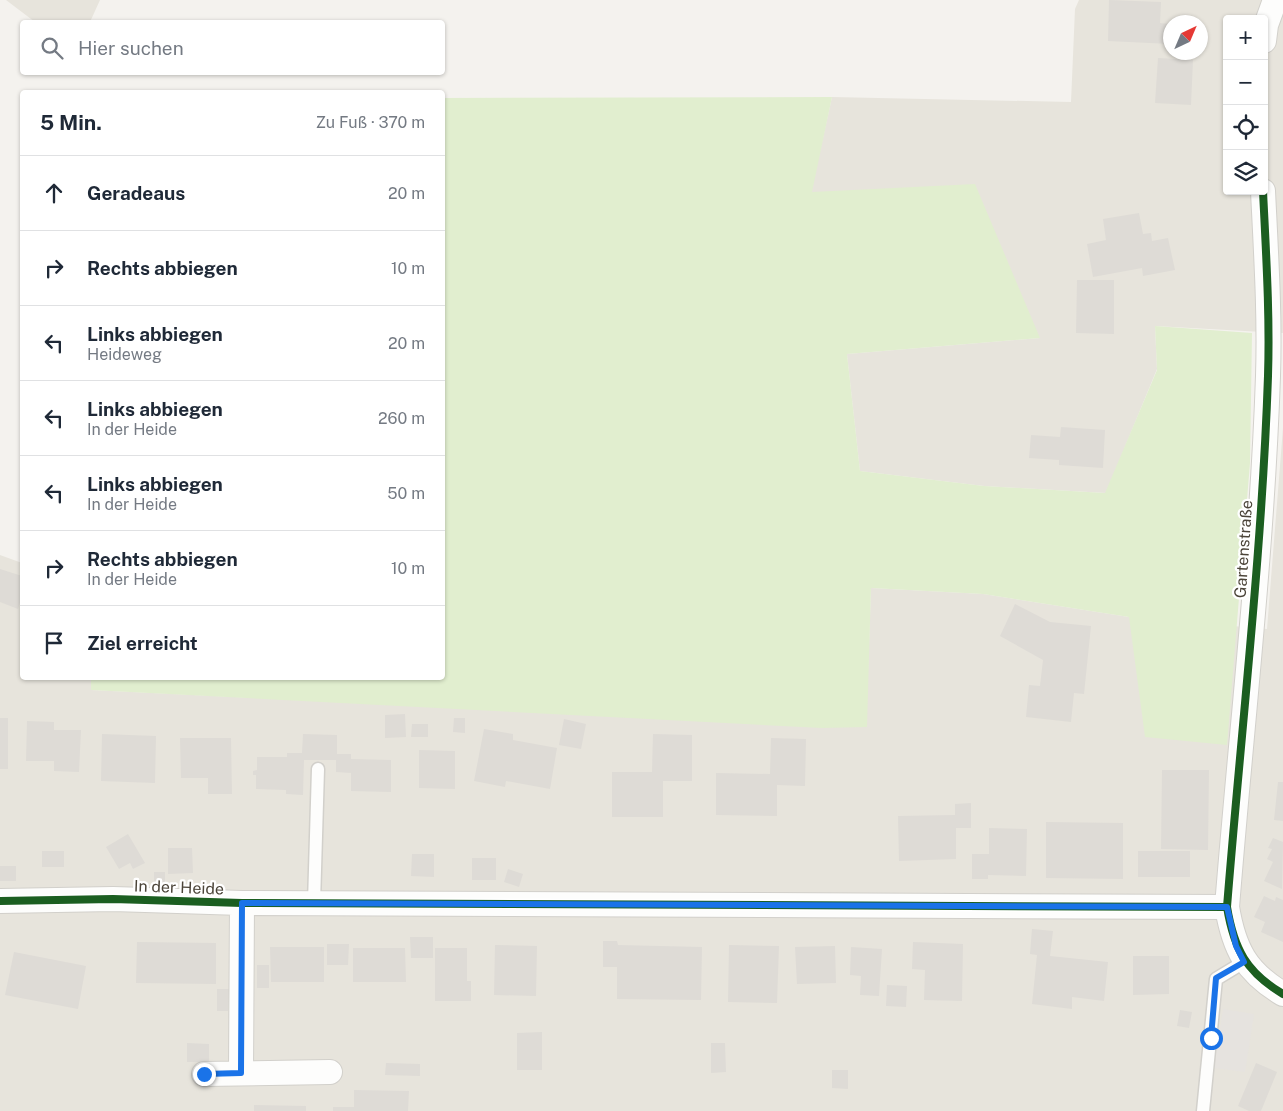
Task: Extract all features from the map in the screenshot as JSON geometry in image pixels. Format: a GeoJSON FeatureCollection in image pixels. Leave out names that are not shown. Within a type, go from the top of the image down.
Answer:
{"type":"FeatureCollection","features":[{"type":"Feature","properties":{"kind":"street"},"geometry":{"type":"LineString","coordinates":[[1268,19],[1275,0]]}},
{"type":"Feature","properties":{"kind":"street","name":"Gartenstraße"},"geometry":{"type":"LineString","coordinates":[[1244,962],[1236,946],[1227,907],[1273,470],[1268,375],[1268,290],[1263,195]]}},
{"type":"Feature","properties":{"kind":"street","name":"In der Heide"},"geometry":{"type":"LineString","coordinates":[[0,900],[113,899],[242,903],[1227,907]]}},
{"type":"Feature","properties":{"kind":"street","name":"In der Heide"},"geometry":{"type":"LineString","coordinates":[[241,1073],[242,903]]}},
{"type":"Feature","properties":{"kind":"street"},"geometry":{"type":"LineString","coordinates":[[1244,962],[1260,978],[1283,994]]}},
{"type":"Feature","properties":{"kind":"street"},"geometry":{"type":"LineString","coordinates":[[204,1074],[330,1072]]}},
{"type":"Feature","properties":{"kind":"lane"},"geometry":{"type":"LineString","coordinates":[[314,902],[318,769]]}},
{"type":"Feature","properties":{"kind":"lane"},"geometry":{"type":"LineString","coordinates":[[1203,1111],[1216,978],[1244,962]]}},
{"type":"Feature","properties":{"kind":"shaded area"},"geometry":{"type":"Polygon","coordinates":[[[6,0],[100,0],[91,20],[32,20],[6,0]]]}},
{"type":"Feature","properties":{"kind":"shaded area"},"geometry":{"type":"Polygon","coordinates":[[[1079,0],[1283,0],[1283,333],[1155,326],[1157,369],[1106,493],[984,486],[860,471],[847,354],[1040,338],[811,192],[832,97],[1071,102],[1075,9],[1079,0]]]}},
{"type":"Feature","properties":{"kind":"shaded area"},"geometry":{"type":"Polygon","coordinates":[[[1283,428],[1283,1111],[0,1111],[0,555],[20,562],[20,680],[91,680],[91,690],[866,727],[871,588],[983,594],[1129,617],[1267,629],[1283,428]]]}},
{"type":"Feature","properties":{"kind":"shaded area"},"geometry":{"type":"Polygon","coordinates":[[[1223,1009],[1254,1014],[1245,1072],[1214,1068],[1223,1009]]]}},
{"type":"Feature","properties":{"kind":"green space"},"geometry":{"type":"Polygon","coordinates":[[[832,97],[812,192],[975,184],[1040,338],[847,354],[860,471],[984,486],[1105,493],[1157,370],[1155,326],[1252,333],[1250,463],[1227,745],[1145,737],[1129,617],[983,594],[871,588],[867,727],[822,728],[91,690],[91,680],[445,680],[445,98],[832,97]]]}},
{"type":"Feature","properties":{"kind":"building"},"geometry":{"type":"Polygon","coordinates":[[[1109,0],[1161,2],[1160,23],[1163,23],[1163,44],[1108,41],[1109,0]]]}},
{"type":"Feature","properties":{"kind":"building"},"geometry":{"type":"Polygon","coordinates":[[[1158,58],[1163,58],[1163,60],[1193,60],[1191,105],[1155,103],[1158,58]]]}},
{"type":"Feature","properties":{"kind":"building"},"geometry":{"type":"Polygon","coordinates":[[[1139,213],[1143,234],[1151,233],[1152,241],[1168,238],[1175,270],[1143,276],[1142,268],[1093,277],[1087,244],[1106,240],[1103,219],[1139,213]]]}},
{"type":"Feature","properties":{"kind":"building"},"geometry":{"type":"Polygon","coordinates":[[[1077,280],[1114,280],[1114,334],[1076,333],[1077,280]]]}},
{"type":"Feature","properties":{"kind":"building"},"geometry":{"type":"Polygon","coordinates":[[[1061,427],[1105,430],[1103,468],[1059,465],[1059,460],[1029,458],[1031,435],[1060,437],[1061,427]]]}},
{"type":"Feature","properties":{"kind":"building"},"geometry":{"type":"Polygon","coordinates":[[[0,569],[20,575],[20,602],[18,609],[0,602],[0,569]]]}},
{"type":"Feature","properties":{"kind":"building"},"geometry":{"type":"Polygon","coordinates":[[[1015,604],[1050,622],[1091,626],[1084,694],[1074,693],[1071,722],[1026,717],[1029,685],[1040,686],[1043,660],[1000,636],[1015,604]]]}},
{"type":"Feature","properties":{"kind":"building"},"geometry":{"type":"Polygon","coordinates":[[[405,714],[406,737],[385,738],[385,715],[405,714]]]}},
{"type":"Feature","properties":{"kind":"building"},"geometry":{"type":"Polygon","coordinates":[[[0,718],[8,718],[8,769],[0,769],[0,718]]]}},
{"type":"Feature","properties":{"kind":"building"},"geometry":{"type":"Polygon","coordinates":[[[454,718],[465,718],[465,733],[453,732],[454,718]]]}},
{"type":"Feature","properties":{"kind":"building"},"geometry":{"type":"Polygon","coordinates":[[[564,719],[586,724],[581,749],[559,745],[564,719]]]}},
{"type":"Feature","properties":{"kind":"building"},"geometry":{"type":"Polygon","coordinates":[[[27,721],[54,722],[54,730],[81,730],[79,772],[54,771],[54,761],[26,761],[27,721]]]}},
{"type":"Feature","properties":{"kind":"building"},"geometry":{"type":"Polygon","coordinates":[[[412,724],[428,724],[428,737],[411,737],[412,724]]]}},
{"type":"Feature","properties":{"kind":"building"},"geometry":{"type":"Polygon","coordinates":[[[484,729],[513,734],[513,740],[557,748],[550,789],[506,781],[505,787],[474,781],[484,729]]]}},
{"type":"Feature","properties":{"kind":"building"},"geometry":{"type":"Polygon","coordinates":[[[102,734],[156,736],[155,783],[101,781],[102,734]]]}},
{"type":"Feature","properties":{"kind":"building"},"geometry":{"type":"Polygon","coordinates":[[[303,734],[337,735],[337,754],[351,754],[351,759],[391,760],[391,792],[351,791],[351,773],[336,772],[336,760],[304,760],[303,795],[286,794],[286,790],[256,789],[256,775],[253,775],[253,771],[257,770],[257,757],[287,757],[287,753],[302,753],[303,734]]]}},
{"type":"Feature","properties":{"kind":"building"},"geometry":{"type":"Polygon","coordinates":[[[653,734],[692,735],[692,781],[663,781],[663,817],[612,817],[612,772],[652,772],[653,734]]]}},
{"type":"Feature","properties":{"kind":"building"},"geometry":{"type":"Polygon","coordinates":[[[180,738],[231,738],[232,794],[208,794],[208,778],[181,778],[180,738]]]}},
{"type":"Feature","properties":{"kind":"building"},"geometry":{"type":"Polygon","coordinates":[[[771,738],[806,739],[805,786],[777,785],[777,816],[716,815],[716,773],[770,774],[771,738]]]}},
{"type":"Feature","properties":{"kind":"building"},"geometry":{"type":"Polygon","coordinates":[[[419,750],[455,751],[455,789],[419,788],[419,750]]]}},
{"type":"Feature","properties":{"kind":"building"},"geometry":{"type":"Polygon","coordinates":[[[1162,770],[1209,770],[1208,850],[1161,849],[1162,770]]]}},
{"type":"Feature","properties":{"kind":"building"},"geometry":{"type":"Polygon","coordinates":[[[1278,782],[1283,782],[1283,821],[1274,820],[1278,782]]]}},
{"type":"Feature","properties":{"kind":"building"},"geometry":{"type":"Polygon","coordinates":[[[971,803],[971,828],[956,828],[956,859],[899,861],[898,816],[955,815],[955,804],[971,803]]]}},
{"type":"Feature","properties":{"kind":"building"},"geometry":{"type":"Polygon","coordinates":[[[1046,822],[1123,823],[1123,879],[1046,878],[1046,822]]]}},
{"type":"Feature","properties":{"kind":"building"},"geometry":{"type":"Polygon","coordinates":[[[989,828],[1027,829],[1026,876],[988,875],[988,879],[972,879],[972,854],[989,854],[989,828]]]}},
{"type":"Feature","properties":{"kind":"building"},"geometry":{"type":"Polygon","coordinates":[[[128,834],[145,863],[133,869],[130,863],[119,869],[106,847],[128,834]]]}},
{"type":"Feature","properties":{"kind":"building"},"geometry":{"type":"Polygon","coordinates":[[[1273,838],[1283,842],[1282,889],[1264,881],[1273,862],[1267,859],[1272,849],[1268,848],[1273,838]]]}},
{"type":"Feature","properties":{"kind":"building"},"geometry":{"type":"Polygon","coordinates":[[[168,848],[192,848],[193,873],[168,874],[168,848]]]}},
{"type":"Feature","properties":{"kind":"building"},"geometry":{"type":"Polygon","coordinates":[[[42,851],[64,851],[64,867],[42,867],[42,851]]]}},
{"type":"Feature","properties":{"kind":"building"},"geometry":{"type":"Polygon","coordinates":[[[1138,851],[1190,851],[1190,877],[1138,877],[1138,851]]]}},
{"type":"Feature","properties":{"kind":"building"},"geometry":{"type":"Polygon","coordinates":[[[412,854],[434,854],[434,877],[411,876],[412,854]]]}},
{"type":"Feature","properties":{"kind":"building"},"geometry":{"type":"Polygon","coordinates":[[[472,858],[496,858],[496,880],[472,880],[472,858]]]}},
{"type":"Feature","properties":{"kind":"building"},"geometry":{"type":"Polygon","coordinates":[[[0,866],[16,866],[16,881],[0,881],[0,866]]]}},
{"type":"Feature","properties":{"kind":"building"},"geometry":{"type":"Polygon","coordinates":[[[508,869],[523,874],[519,887],[504,882],[508,869]]]}},
{"type":"Feature","properties":{"kind":"building"},"geometry":{"type":"Polygon","coordinates":[[[154,872],[165,872],[165,886],[154,886],[154,872]]]}},
{"type":"Feature","properties":{"kind":"building"},"geometry":{"type":"Polygon","coordinates":[[[1264,896],[1275,901],[1276,897],[1283,900],[1283,942],[1261,932],[1265,922],[1254,917],[1264,896]]]}},
{"type":"Feature","properties":{"kind":"building"},"geometry":{"type":"Polygon","coordinates":[[[1032,929],[1053,931],[1050,956],[1108,962],[1104,1001],[1072,997],[1072,1009],[1032,1004],[1037,955],[1030,954],[1032,929]]]}},
{"type":"Feature","properties":{"kind":"building"},"geometry":{"type":"Polygon","coordinates":[[[410,937],[433,937],[433,958],[411,958],[410,937]]]}},
{"type":"Feature","properties":{"kind":"building"},"geometry":{"type":"Polygon","coordinates":[[[603,941],[617,941],[618,945],[702,947],[701,1000],[617,999],[617,967],[603,967],[603,941]]]}},
{"type":"Feature","properties":{"kind":"building"},"geometry":{"type":"Polygon","coordinates":[[[137,942],[216,943],[216,984],[136,983],[137,942]]]}},
{"type":"Feature","properties":{"kind":"building"},"geometry":{"type":"Polygon","coordinates":[[[913,942],[963,944],[962,1001],[924,1000],[925,970],[912,969],[913,942]]]}},
{"type":"Feature","properties":{"kind":"building"},"geometry":{"type":"Polygon","coordinates":[[[327,944],[349,944],[348,965],[327,965],[327,944]]]}},
{"type":"Feature","properties":{"kind":"building"},"geometry":{"type":"Polygon","coordinates":[[[495,945],[537,946],[536,996],[494,995],[495,945]]]}},
{"type":"Feature","properties":{"kind":"building"},"geometry":{"type":"Polygon","coordinates":[[[729,945],[779,946],[777,1003],[728,1002],[729,945]]]}},
{"type":"Feature","properties":{"kind":"building"},"geometry":{"type":"Polygon","coordinates":[[[835,946],[836,983],[797,984],[795,947],[835,946]]]}},
{"type":"Feature","properties":{"kind":"building"},"geometry":{"type":"Polygon","coordinates":[[[270,947],[324,947],[324,982],[271,982],[270,947]]]}},
{"type":"Feature","properties":{"kind":"building"},"geometry":{"type":"Polygon","coordinates":[[[851,947],[882,949],[879,996],[860,995],[861,976],[850,975],[851,947]]]}},
{"type":"Feature","properties":{"kind":"building"},"geometry":{"type":"Polygon","coordinates":[[[353,948],[405,948],[406,982],[353,982],[353,948]]]}},
{"type":"Feature","properties":{"kind":"building"},"geometry":{"type":"Polygon","coordinates":[[[435,948],[467,948],[467,981],[471,981],[471,1001],[435,1001],[435,948]]]}},
{"type":"Feature","properties":{"kind":"building"},"geometry":{"type":"Polygon","coordinates":[[[14,952],[86,966],[78,1009],[5,995],[14,952]]]}},
{"type":"Feature","properties":{"kind":"building"},"geometry":{"type":"Polygon","coordinates":[[[1133,956],[1169,956],[1169,994],[1133,995],[1133,956]]]}},
{"type":"Feature","properties":{"kind":"building"},"geometry":{"type":"Polygon","coordinates":[[[257,965],[269,965],[269,988],[257,988],[257,965]]]}},
{"type":"Feature","properties":{"kind":"building"},"geometry":{"type":"Polygon","coordinates":[[[887,985],[907,986],[906,1007],[886,1006],[887,985]]]}},
{"type":"Feature","properties":{"kind":"building"},"geometry":{"type":"Polygon","coordinates":[[[217,989],[229,989],[228,1011],[217,1011],[217,989]]]}},
{"type":"Feature","properties":{"kind":"building"},"geometry":{"type":"Polygon","coordinates":[[[1180,1010],[1192,1012],[1189,1028],[1177,1026],[1180,1010]]]}},
{"type":"Feature","properties":{"kind":"building"},"geometry":{"type":"Polygon","coordinates":[[[542,1032],[542,1070],[517,1070],[517,1033],[542,1032]]]}},
{"type":"Feature","properties":{"kind":"building"},"geometry":{"type":"Polygon","coordinates":[[[187,1043],[209,1044],[209,1062],[187,1062],[187,1043]]]}},
{"type":"Feature","properties":{"kind":"building"},"geometry":{"type":"Polygon","coordinates":[[[711,1043],[725,1043],[726,1072],[711,1073],[711,1043]]]}},
{"type":"Feature","properties":{"kind":"building"},"geometry":{"type":"Polygon","coordinates":[[[386,1063],[420,1064],[420,1076],[385,1075],[386,1063]]]}},
{"type":"Feature","properties":{"kind":"building"},"geometry":{"type":"Polygon","coordinates":[[[1256,1063],[1277,1072],[1261,1111],[1249,1111],[1238,1106],[1256,1063]]]}},
{"type":"Feature","properties":{"kind":"building"},"geometry":{"type":"Polygon","coordinates":[[[832,1070],[848,1070],[848,1089],[832,1088],[832,1070]]]}},
{"type":"Feature","properties":{"kind":"building"},"geometry":{"type":"Polygon","coordinates":[[[354,1090],[409,1091],[408,1111],[333,1111],[333,1107],[354,1107],[354,1090]]]}},
{"type":"Feature","properties":{"kind":"building"},"geometry":{"type":"Polygon","coordinates":[[[254,1105],[306,1106],[306,1111],[254,1111],[254,1105]]]}},
{"type":"Feature","properties":{"kind":"cycle path"},"geometry":{"type":"LineString","coordinates":[[1263,195],[1268,330],[1265,443],[1256,576],[1227,907],[1234,935],[1244,958],[1260,977],[1283,994]]}},
{"type":"Feature","properties":{"kind":"cycle path"},"geometry":{"type":"LineString","coordinates":[[0,901],[113,899],[242,903],[1227,907]]}},
{"type":"Feature","properties":{"kind":"route"},"geometry":{"type":"LineString","coordinates":[[204,1074],[241,1073],[242,903],[1227,907],[1230,928],[1244,962],[1216,978],[1211,1038]]}}]}
